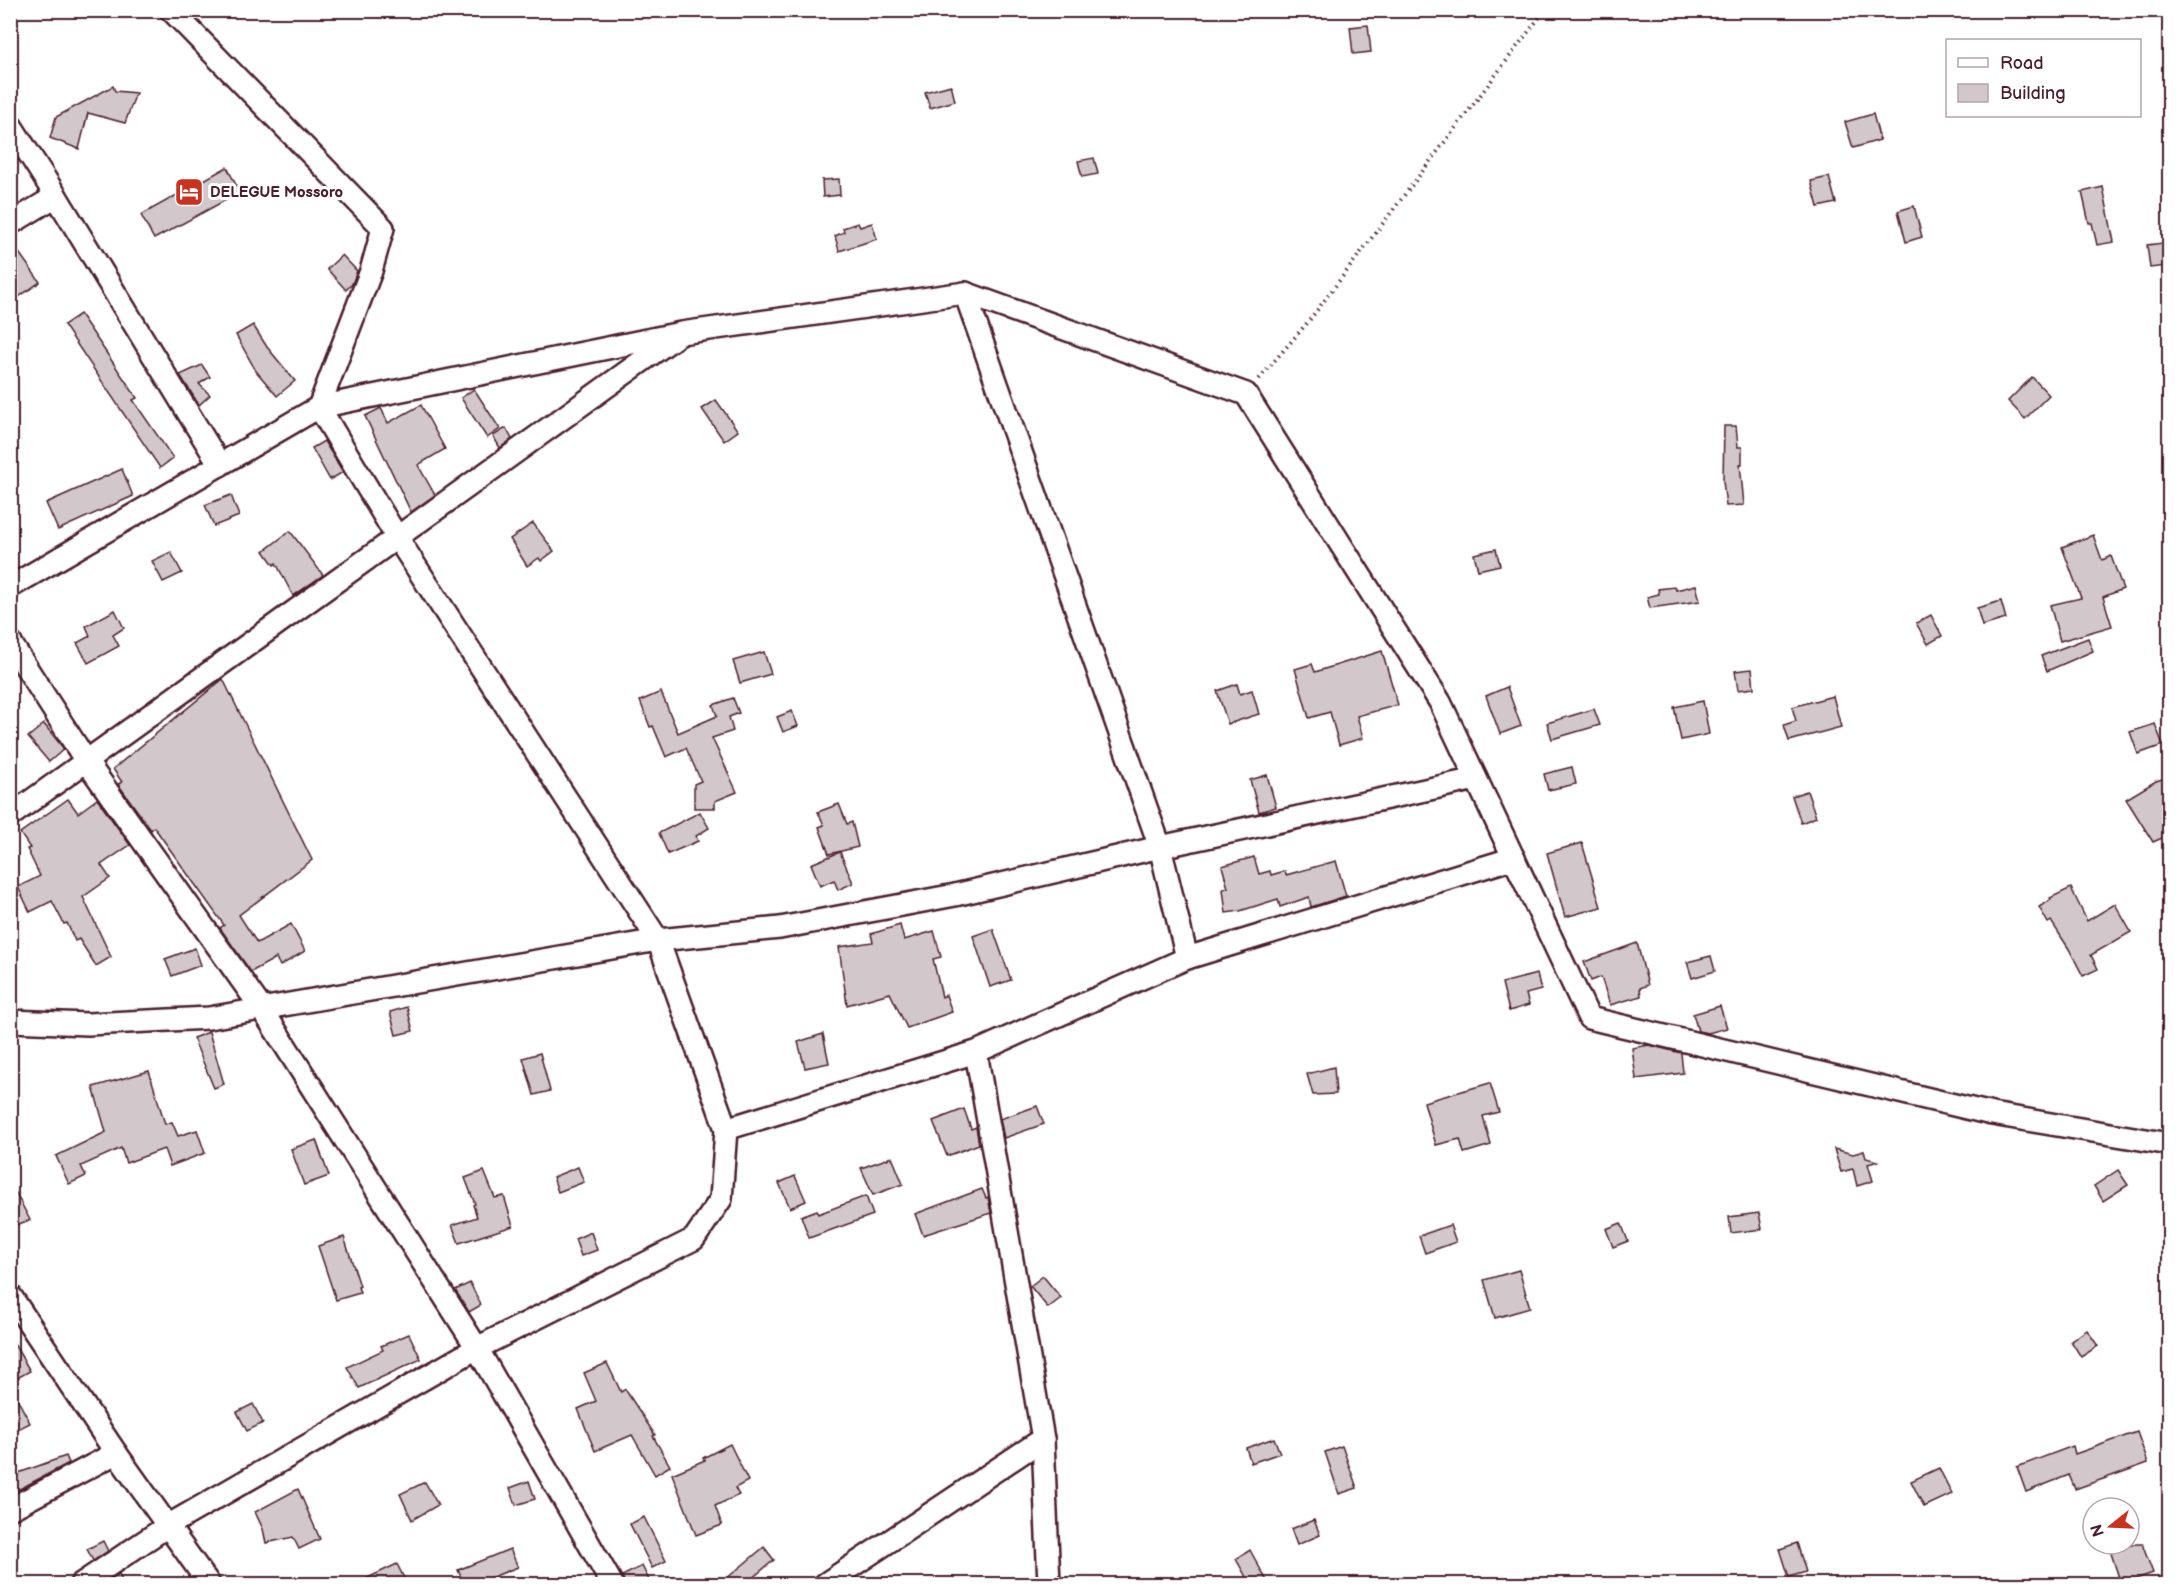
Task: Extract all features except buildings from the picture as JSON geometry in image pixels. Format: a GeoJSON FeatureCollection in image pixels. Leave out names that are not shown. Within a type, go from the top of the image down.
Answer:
{"type":"FeatureCollection","features":[{"type":"Feature","properties":{"kind":"street"},"geometry":{"type":"LineString","coordinates":[[171,10],[383,228],[371,271],[319,407]]}},
{"type":"Feature","properties":{"kind":"street"},"geometry":{"type":"LineString","coordinates":[[10,124],[220,465]]}},
{"type":"Feature","properties":{"kind":"street"},"geometry":{"type":"LineString","coordinates":[[10,224],[56,196]]}},
{"type":"Feature","properties":{"kind":"street"},"geometry":{"type":"LineString","coordinates":[[965,292],[1160,847],[1187,958]]}},
{"type":"Feature","properties":{"kind":"street"},"geometry":{"type":"LineString","coordinates":[[10,587],[319,407],[681,333],[965,292],[1246,394],[1440,702],[1589,1018],[1992,1114],[2169,1144]]}},
{"type":"Feature","properties":{"kind":"street"},"geometry":{"type":"LineString","coordinates":[[10,816],[398,539],[681,333]]}},
{"type":"Feature","properties":{"kind":"street"},"geometry":{"type":"LineString","coordinates":[[81,1584],[168,1525],[477,1348],[694,1239],[721,1199],[726,1129],[658,940],[398,539],[319,407]]}},
{"type":"Feature","properties":{"kind":"street"},"geometry":{"type":"LineString","coordinates":[[10,642],[86,761],[262,1009],[477,1348],[612,1584]]}},
{"type":"Feature","properties":{"kind":"street"},"geometry":{"type":"LineString","coordinates":[[10,1021],[88,1024],[209,1018],[658,940],[792,926],[955,895],[1160,847],[1476,779]]}},
{"type":"Feature","properties":{"kind":"street"},"geometry":{"type":"LineString","coordinates":[[726,1129],[976,1052],[1187,958],[1514,858]]}},
{"type":"Feature","properties":{"kind":"street"},"geometry":{"type":"LineString","coordinates":[[976,1052],[1043,1439],[1049,1584]]}},
{"type":"Feature","properties":{"kind":"street"},"geometry":{"type":"LineString","coordinates":[[10,1295],[116,1453],[209,1584]]}},
{"type":"Feature","properties":{"kind":"street"},"geometry":{"type":"LineString","coordinates":[[825,1584],[1043,1439]]}},
{"type":"Feature","properties":{"kind":"street"},"geometry":{"type":"LineString","coordinates":[[10,1509],[116,1453]]}},
{"type":"Feature","properties":{"kind":"path"},"geometry":{"type":"LineString","coordinates":[[1246,394],[1308,322],[1545,10]]}},
{"type":"Feature","properties":{"kind":"place","name":"DELEGUE Mossoro"},"geometry":{"type":"Point","coordinates":[189,192]}}]}
